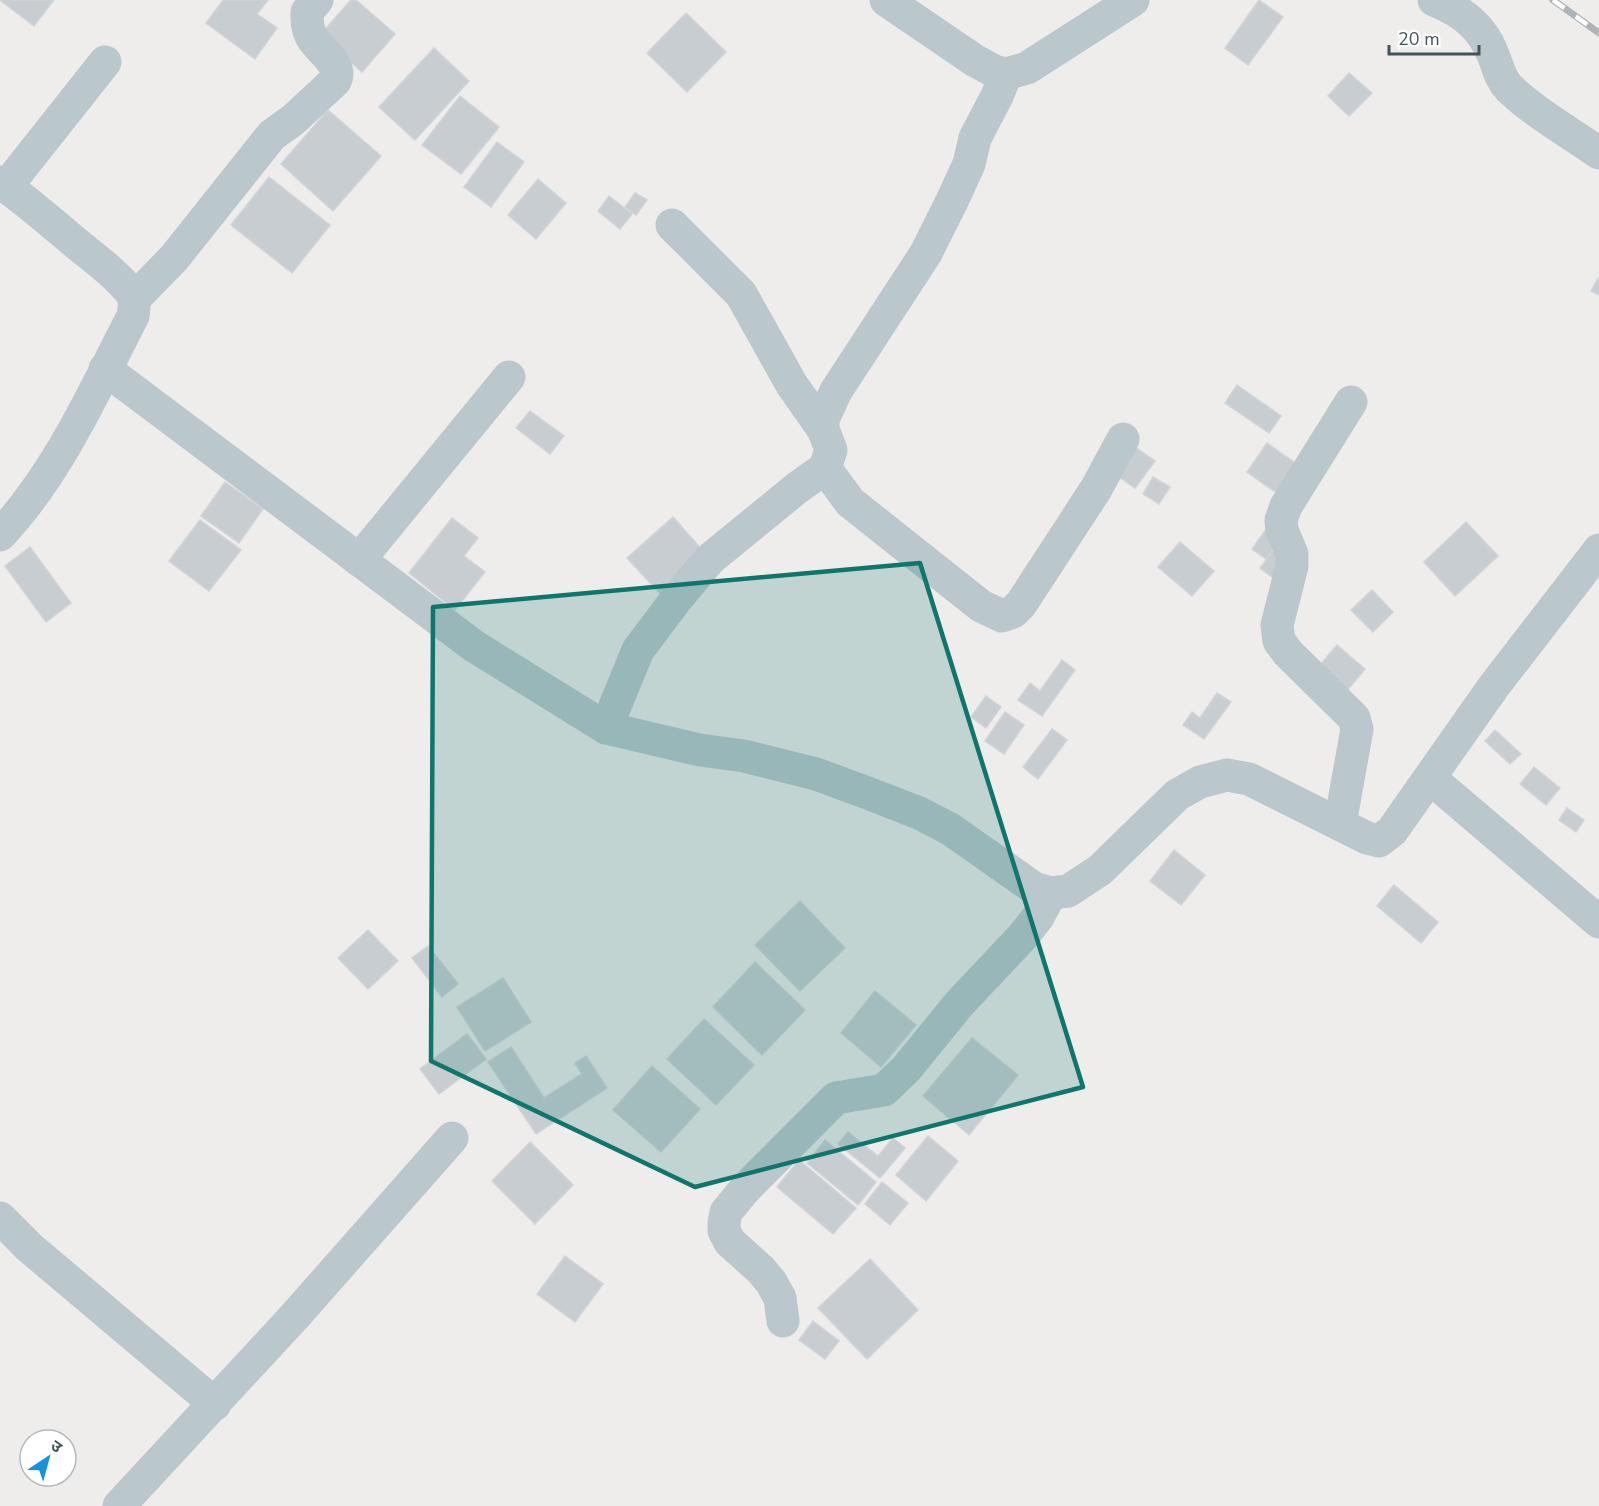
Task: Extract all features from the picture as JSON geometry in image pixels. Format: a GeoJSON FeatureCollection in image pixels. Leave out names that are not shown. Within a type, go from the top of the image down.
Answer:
{"type":"FeatureCollection","features":[{"type":"Feature","properties":{"kind":"street"},"geometry":{"type":"LineString","coordinates":[[0,535],[42,483],[71,434],[133,315],[135,298],[174,258],[272,135],[293,120],[335,81],[337,77],[335,65],[312,38],[308,27],[308,12],[317,0]]}},
{"type":"Feature","properties":{"kind":"street"},"geometry":{"type":"LineString","coordinates":[[886,0],[974,60],[994,71],[1006,74],[1027,68],[1133,0]]}},
{"type":"Feature","properties":{"kind":"street"},"geometry":{"type":"LineString","coordinates":[[1434,0],[1448,5],[1478,28],[1492,51],[1507,86],[1521,99],[1599,153]]}},
{"type":"Feature","properties":{"kind":"street"},"geometry":{"type":"LineString","coordinates":[[105,62],[3,184],[110,271],[127,286],[135,298]]}},
{"type":"Feature","properties":{"kind":"street"},"geometry":{"type":"LineString","coordinates":[[823,429],[822,419],[836,391],[926,253],[969,164],[975,138],[1006,74]]}},
{"type":"Feature","properties":{"kind":"street"},"geometry":{"type":"LineString","coordinates":[[606,728],[638,650],[678,597],[710,559],[825,468],[831,450],[823,429],[792,385],[741,294],[672,225]]}},
{"type":"Feature","properties":{"kind":"street"},"geometry":{"type":"LineString","coordinates":[[105,369],[474,646],[606,728],[700,750],[744,756],[816,774],[865,792],[919,813],[950,829],[1034,888],[1051,893],[1068,891],[1100,870],[1177,795],[1200,782],[1227,775],[1250,779],[1367,838],[1379,841],[1392,831],[1494,686],[1599,550]]}},
{"type":"Feature","properties":{"kind":"street"},"geometry":{"type":"LineString","coordinates":[[359,560],[509,377]]}},
{"type":"Feature","properties":{"kind":"street"},"geometry":{"type":"LineString","coordinates":[[1340,824],[1357,729],[1354,718],[1288,653],[1279,641],[1277,624],[1292,566],[1292,554],[1282,530],[1281,520],[1286,506],[1351,402]]}},
{"type":"Feature","properties":{"kind":"street"},"geometry":{"type":"LineString","coordinates":[[825,468],[850,502],[981,606],[1002,616],[1014,612],[1021,604],[1096,489],[1123,440]]}},
{"type":"Feature","properties":{"kind":"street"},"geometry":{"type":"LineString","coordinates":[[1430,778],[1599,922]]}},
{"type":"Feature","properties":{"kind":"street"},"geometry":{"type":"LineString","coordinates":[[783,1321],[780,1298],[771,1282],[730,1242],[724,1232],[726,1212],[746,1188],[836,1098],[884,1090],[906,1069],[959,1004],[1023,936],[1038,917],[1051,893]]}},
{"type":"Feature","properties":{"kind":"street"},"geometry":{"type":"LineString","coordinates":[[119,1506],[215,1404],[452,1138]]}},
{"type":"Feature","properties":{"kind":"street"},"geometry":{"type":"LineString","coordinates":[[0,1218],[29,1247],[215,1404]]}},
{"type":"Feature","properties":{"kind":"highlighted area"},"geometry":{"type":"Polygon","coordinates":[[[920,563],[1083,1087],[695,1187],[431,1061],[433,607],[920,563]]]}},
{"type":"Feature","properties":{"kind":"building"},"geometry":{"type":"Polygon","coordinates":[[[0,0],[54,0],[34,26],[0,0]]]}},
{"type":"Feature","properties":{"kind":"building"},"geometry":{"type":"Polygon","coordinates":[[[223,0],[268,0],[257,14],[277,28],[255,59],[206,23],[223,0]]]}},
{"type":"Feature","properties":{"kind":"building"},"geometry":{"type":"Polygon","coordinates":[[[351,0],[356,0],[395,34],[362,72],[320,35],[351,0]]]}},
{"type":"Feature","properties":{"kind":"building"},"geometry":{"type":"Polygon","coordinates":[[[1259,0],[1283,17],[1248,65],[1225,48],[1259,0]]]}},
{"type":"Feature","properties":{"kind":"building"},"geometry":{"type":"Polygon","coordinates":[[[686,13],[726,52],[687,92],[647,53],[686,13]]]}},
{"type":"Feature","properties":{"kind":"building"},"geometry":{"type":"Polygon","coordinates":[[[434,48],[469,81],[415,140],[379,107],[434,48]]]}},
{"type":"Feature","properties":{"kind":"building"},"geometry":{"type":"Polygon","coordinates":[[[1349,73],[1372,93],[1349,116],[1328,96],[1349,73]]]}},
{"type":"Feature","properties":{"kind":"building"},"geometry":{"type":"Polygon","coordinates":[[[460,96],[499,127],[461,174],[422,145],[460,96]]]}},
{"type":"Feature","properties":{"kind":"building"},"geometry":{"type":"Polygon","coordinates":[[[328,110],[381,156],[333,211],[281,164],[328,110]]]}},
{"type":"Feature","properties":{"kind":"building"},"geometry":{"type":"Polygon","coordinates":[[[497,142],[524,162],[491,207],[464,187],[497,142]]]}},
{"type":"Feature","properties":{"kind":"building"},"geometry":{"type":"Polygon","coordinates":[[[269,177],[330,225],[292,273],[231,225],[269,177]]]}},
{"type":"Feature","properties":{"kind":"building"},"geometry":{"type":"Polygon","coordinates":[[[538,179],[566,203],[536,239],[508,215],[538,179]]]}},
{"type":"Feature","properties":{"kind":"building"},"geometry":{"type":"Polygon","coordinates":[[[635,193],[647,200],[636,215],[625,207],[635,193]]]}},
{"type":"Feature","properties":{"kind":"building"},"geometry":{"type":"Polygon","coordinates":[[[609,196],[632,214],[620,229],[598,211],[609,196]]]}},
{"type":"Feature","properties":{"kind":"building"},"geometry":{"type":"Polygon","coordinates":[[[1599,277],[1599,295],[1591,291],[1599,277]]]}},
{"type":"Feature","properties":{"kind":"building"},"geometry":{"type":"Polygon","coordinates":[[[1237,385],[1281,416],[1269,433],[1225,403],[1237,385]]]}},
{"type":"Feature","properties":{"kind":"building"},"geometry":{"type":"Polygon","coordinates":[[[530,411],[564,436],[550,454],[516,428],[530,411]]]}},
{"type":"Feature","properties":{"kind":"building"},"geometry":{"type":"Polygon","coordinates":[[[1267,443],[1305,470],[1285,499],[1247,472],[1267,443]]]}},
{"type":"Feature","properties":{"kind":"building"},"geometry":{"type":"Polygon","coordinates":[[[1132,445],[1155,461],[1135,488],[1112,472],[1132,445]]]}},
{"type":"Feature","properties":{"kind":"building"},"geometry":{"type":"Polygon","coordinates":[[[1153,477],[1170,487],[1159,504],[1143,494],[1153,477]]]}},
{"type":"Feature","properties":{"kind":"building"},"geometry":{"type":"Polygon","coordinates":[[[225,482],[263,509],[239,543],[201,516],[225,482]]]}},
{"type":"Feature","properties":{"kind":"building"},"geometry":{"type":"Polygon","coordinates":[[[673,517],[710,559],[665,599],[627,558],[673,517]]]}},
{"type":"Feature","properties":{"kind":"building"},"geometry":{"type":"Polygon","coordinates":[[[452,518],[478,538],[464,556],[485,572],[455,610],[409,573],[452,518]]]}},
{"type":"Feature","properties":{"kind":"building"},"geometry":{"type":"Polygon","coordinates":[[[200,520],[241,550],[209,591],[169,561],[200,520]]]}},
{"type":"Feature","properties":{"kind":"building"},"geometry":{"type":"Polygon","coordinates":[[[1466,522],[1498,556],[1455,596],[1424,562],[1466,522]]]}},
{"type":"Feature","properties":{"kind":"building"},"geometry":{"type":"Polygon","coordinates":[[[1267,528],[1281,538],[1266,559],[1252,549],[1267,528]]]}},
{"type":"Feature","properties":{"kind":"building"},"geometry":{"type":"Polygon","coordinates":[[[1180,542],[1214,571],[1192,596],[1158,567],[1180,542]]]}},
{"type":"Feature","properties":{"kind":"building"},"geometry":{"type":"Polygon","coordinates":[[[30,547],[71,603],[46,622],[5,566],[30,547]]]}},
{"type":"Feature","properties":{"kind":"building"},"geometry":{"type":"Polygon","coordinates":[[[1275,548],[1290,560],[1275,579],[1260,568],[1275,548]]]}},
{"type":"Feature","properties":{"kind":"building"},"geometry":{"type":"Polygon","coordinates":[[[1372,590],[1393,612],[1373,632],[1351,610],[1372,590]]]}},
{"type":"Feature","properties":{"kind":"building"},"geometry":{"type":"Polygon","coordinates":[[[1337,645],[1365,669],[1344,694],[1316,670],[1337,645]]]}},
{"type":"Feature","properties":{"kind":"building"},"geometry":{"type":"Polygon","coordinates":[[[1062,660],[1075,670],[1042,716],[1018,700],[1030,683],[1040,691],[1062,660]]]}},
{"type":"Feature","properties":{"kind":"building"},"geometry":{"type":"Polygon","coordinates":[[[1217,693],[1231,702],[1204,739],[1183,725],[1192,712],[1200,718],[1217,693]]]}},
{"type":"Feature","properties":{"kind":"building"},"geometry":{"type":"Polygon","coordinates":[[[986,696],[1001,707],[986,728],[971,717],[986,696]]]}},
{"type":"Feature","properties":{"kind":"building"},"geometry":{"type":"Polygon","coordinates":[[[1005,712],[1024,725],[1004,754],[985,741],[1005,712]]]}},
{"type":"Feature","properties":{"kind":"building"},"geometry":{"type":"Polygon","coordinates":[[[1052,729],[1067,740],[1038,779],[1023,767],[1052,729]]]}},
{"type":"Feature","properties":{"kind":"building"},"geometry":{"type":"Polygon","coordinates":[[[1495,730],[1521,754],[1510,764],[1485,741],[1495,730]]]}},
{"type":"Feature","properties":{"kind":"building"},"geometry":{"type":"Polygon","coordinates":[[[1534,767],[1560,788],[1546,805],[1520,784],[1534,767]]]}},
{"type":"Feature","properties":{"kind":"building"},"geometry":{"type":"Polygon","coordinates":[[[1567,808],[1584,820],[1576,832],[1559,820],[1567,808]]]}},
{"type":"Feature","properties":{"kind":"building"},"geometry":{"type":"Polygon","coordinates":[[[1174,850],[1205,875],[1181,905],[1150,881],[1174,850]]]}},
{"type":"Feature","properties":{"kind":"building"},"geometry":{"type":"Polygon","coordinates":[[[1394,885],[1438,922],[1421,943],[1377,906],[1394,885]]]}},
{"type":"Feature","properties":{"kind":"building"},"geometry":{"type":"Polygon","coordinates":[[[800,901],[845,948],[800,991],[755,945],[800,901]]]}},
{"type":"Feature","properties":{"kind":"building"},"geometry":{"type":"Polygon","coordinates":[[[368,930],[398,961],[368,989],[338,958],[368,930]]]}},
{"type":"Feature","properties":{"kind":"building"},"geometry":{"type":"Polygon","coordinates":[[[428,946],[458,984],[442,997],[412,958],[428,946]]]}},
{"type":"Feature","properties":{"kind":"building"},"geometry":{"type":"Polygon","coordinates":[[[755,962],[805,1010],[762,1055],[713,1007],[755,962]]]}},
{"type":"Feature","properties":{"kind":"building"},"geometry":{"type":"Polygon","coordinates":[[[503,978],[531,1022],[485,1051],[457,1007],[503,978]]]}},
{"type":"Feature","properties":{"kind":"building"},"geometry":{"type":"Polygon","coordinates":[[[875,991],[916,1025],[881,1067],[841,1033],[875,991]]]}},
{"type":"Feature","properties":{"kind":"building"},"geometry":{"type":"Polygon","coordinates":[[[704,1019],[754,1065],[716,1105],[667,1059],[704,1019]]]}},
{"type":"Feature","properties":{"kind":"building"},"geometry":{"type":"Polygon","coordinates":[[[467,1034],[486,1059],[439,1094],[420,1069],[467,1034]]]}},
{"type":"Feature","properties":{"kind":"building"},"geometry":{"type":"Polygon","coordinates":[[[972,1038],[1018,1075],[969,1135],[923,1096],[972,1038]]]}},
{"type":"Feature","properties":{"kind":"building"},"geometry":{"type":"Polygon","coordinates":[[[511,1047],[544,1098],[582,1074],[575,1063],[586,1056],[607,1088],[536,1134],[488,1062],[511,1047]]]}},
{"type":"Feature","properties":{"kind":"building"},"geometry":{"type":"Polygon","coordinates":[[[652,1066],[700,1109],[661,1152],[613,1110],[652,1066]]]}},
{"type":"Feature","properties":{"kind":"building"},"geometry":{"type":"Polygon","coordinates":[[[848,1132],[878,1156],[893,1138],[905,1148],[880,1178],[838,1144],[848,1132]]]}},
{"type":"Feature","properties":{"kind":"building"},"geometry":{"type":"Polygon","coordinates":[[[928,1136],[958,1161],[926,1201],[896,1175],[928,1136]]]}},
{"type":"Feature","properties":{"kind":"building"},"geometry":{"type":"Polygon","coordinates":[[[825,1140],[876,1182],[858,1205],[807,1163],[825,1140]]]}},
{"type":"Feature","properties":{"kind":"building"},"geometry":{"type":"Polygon","coordinates":[[[530,1142],[573,1185],[535,1224],[492,1181],[530,1142]]]}},
{"type":"Feature","properties":{"kind":"building"},"geometry":{"type":"Polygon","coordinates":[[[799,1160],[856,1208],[833,1234],[777,1187],[799,1160]]]}},
{"type":"Feature","properties":{"kind":"building"},"geometry":{"type":"Polygon","coordinates":[[[882,1182],[908,1203],[890,1225],[865,1204],[882,1182]]]}},
{"type":"Feature","properties":{"kind":"building"},"geometry":{"type":"Polygon","coordinates":[[[565,1256],[603,1284],[575,1322],[537,1294],[565,1256]]]}},
{"type":"Feature","properties":{"kind":"building"},"geometry":{"type":"Polygon","coordinates":[[[870,1259],[918,1310],[867,1359],[818,1308],[870,1259]]]}},
{"type":"Feature","properties":{"kind":"building"},"geometry":{"type":"Polygon","coordinates":[[[813,1321],[839,1341],[825,1359],[799,1340],[813,1321]]]}},
{"type":"Feature","properties":{"kind":"railway"},"geometry":{"type":"LineString","coordinates":[[1553,0],[1599,33]]}}]}
